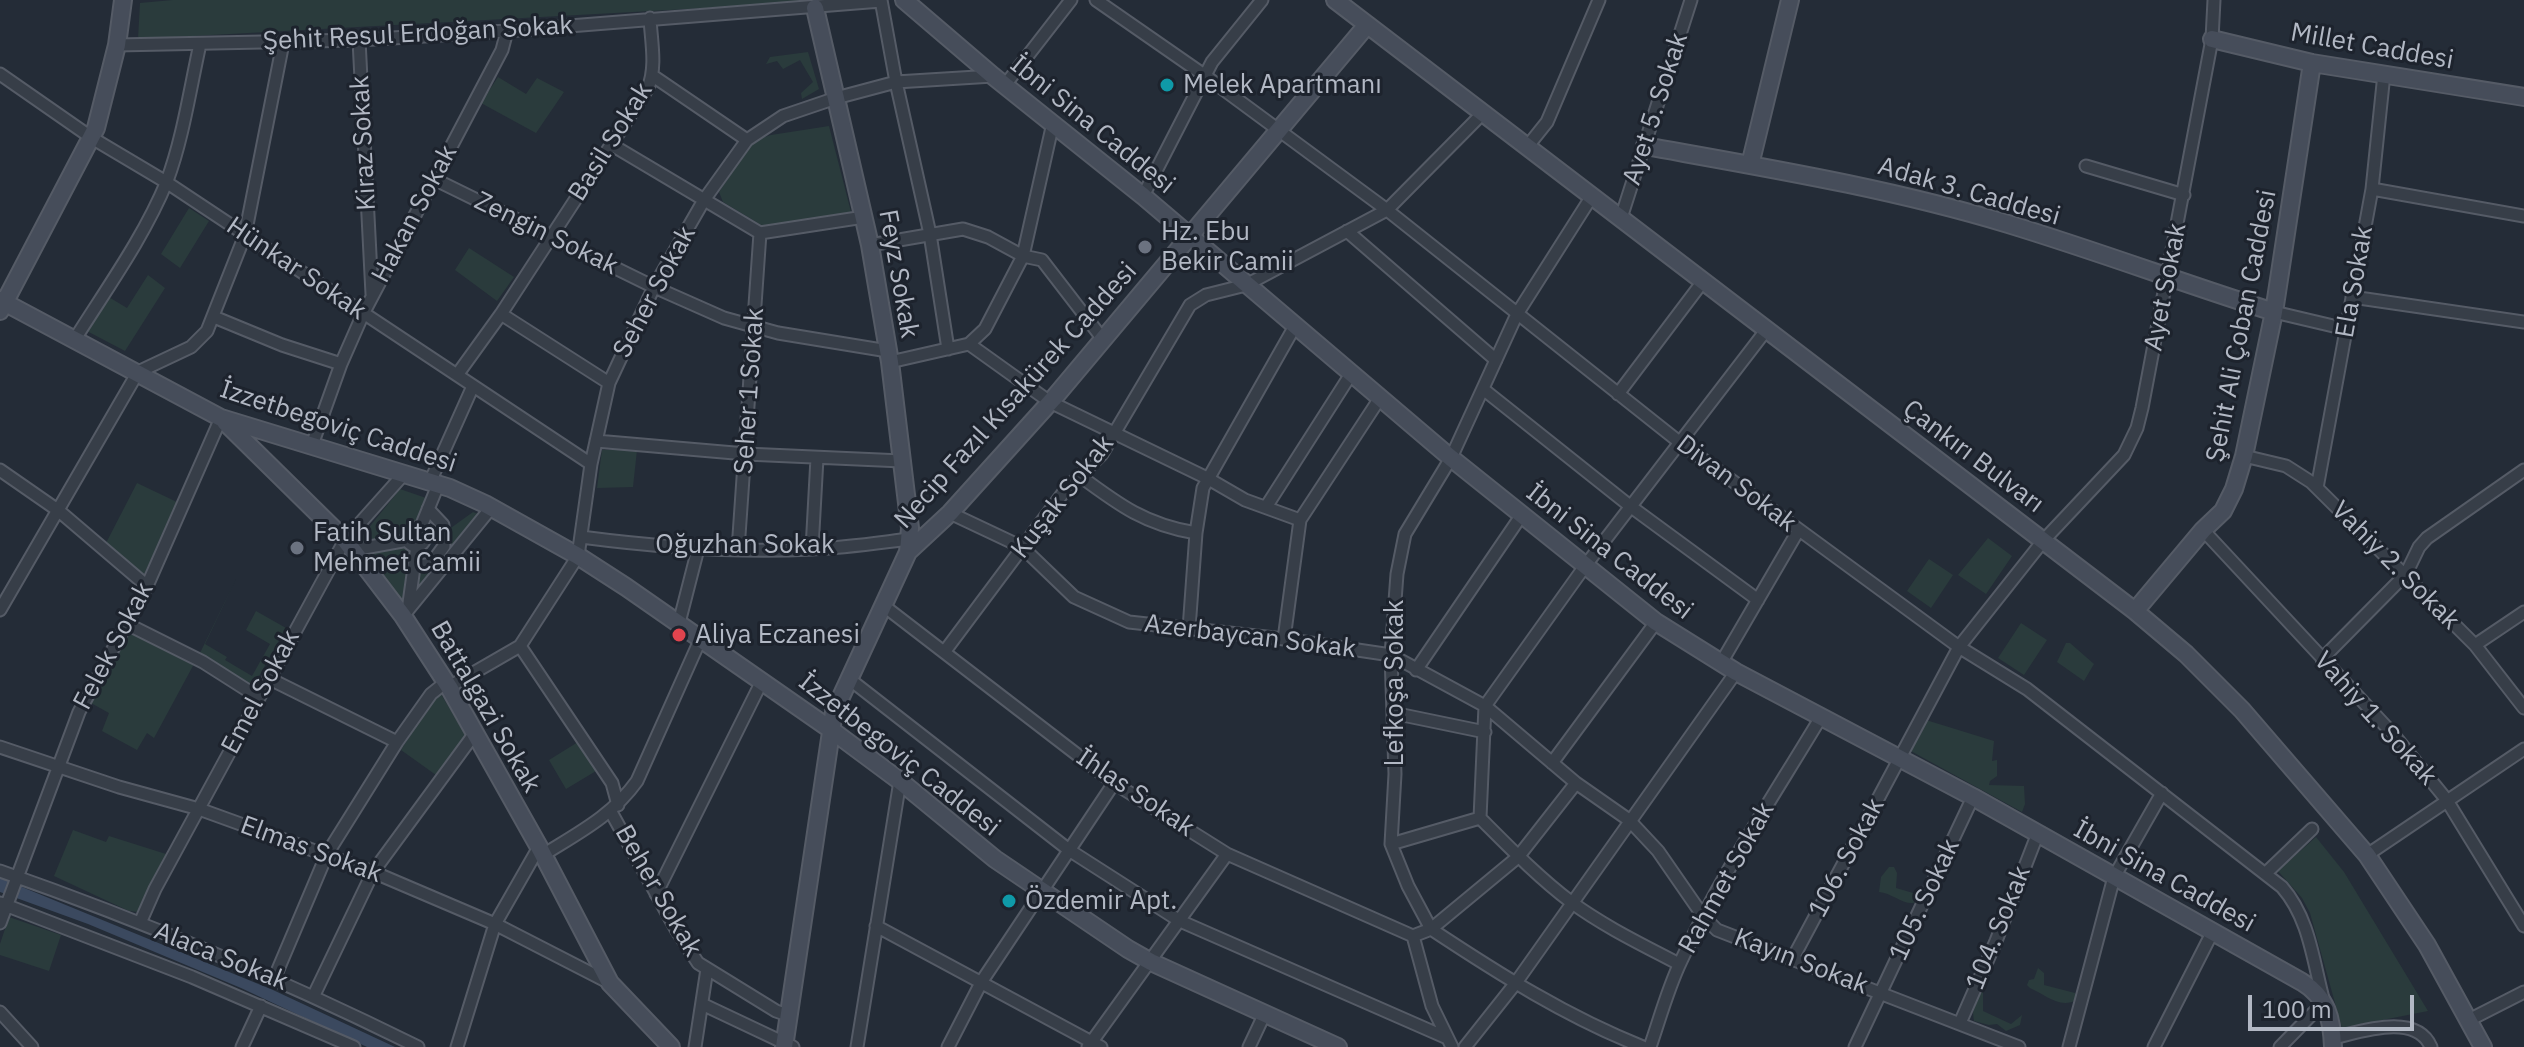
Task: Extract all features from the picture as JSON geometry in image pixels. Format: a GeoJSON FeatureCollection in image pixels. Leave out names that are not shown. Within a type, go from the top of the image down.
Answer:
{"type":"FeatureCollection","features":[{"type":"Feature","properties":{"kind":"street"},"geometry":{"type":"LineString","coordinates":[[2,305],[92,138],[117,45],[123,0]]}},
{"type":"Feature","properties":{"kind":"street","name":"İbni Sina Caddesi"},"geometry":{"type":"LineString","coordinates":[[904,0],[1143,196],[1521,516],[1656,622],[1728,668],[1900,757],[2213,931],[2309,986],[2324,1002]]}},
{"type":"Feature","properties":{"kind":"street"},"geometry":{"type":"LineString","coordinates":[[999,80],[1071,0]]}},
{"type":"Feature","properties":{"kind":"street","name":"Divan Sokak"},"geometry":{"type":"LineString","coordinates":[[1096,0],[1387,210],[1678,441],[1798,531],[1959,647],[2027,689],[2266,873],[2282,887],[2300,911],[2324,1002]]}},
{"type":"Feature","properties":{"kind":"street"},"geometry":{"type":"LineString","coordinates":[[1143,196],[1204,75],[1262,0]]}},
{"type":"Feature","properties":{"kind":"street","name":"Çankırı Bulvarı"},"geometry":{"type":"LineString","coordinates":[[1335,0],[2135,611],[2186,654],[2242,710],[2367,855],[2427,945],[2483,1047]]}},
{"type":"Feature","properties":{"kind":"street"},"geometry":{"type":"LineString","coordinates":[[1527,147],[1547,122],[1599,0]]}},
{"type":"Feature","properties":{"kind":"street","name":"Ayet 5. Sokak"},"geometry":{"type":"LineString","coordinates":[[1621,218],[1691,0]]}},
{"type":"Feature","properties":{"kind":"street"},"geometry":{"type":"LineString","coordinates":[[1750,165],[1790,0]]}},
{"type":"Feature","properties":{"kind":"street","name":"Ayet Sokak"},"geometry":{"type":"LineString","coordinates":[[1959,647],[2043,541],[2110,473],[2131,443],[2142,408],[2184,195],[2212,39],[2214,0]]}},
{"type":"Feature","properties":{"kind":"street"},"geometry":{"type":"LineString","coordinates":[[881,1],[930,234],[948,349]]}},
{"type":"Feature","properties":{"kind":"street","name":"Şehit Resul Erdoğan Sokak"},"geometry":{"type":"LineString","coordinates":[[117,45],[359,40],[881,1]]}},
{"type":"Feature","properties":{"kind":"street","name":"Feyz Sokak"},"geometry":{"type":"LineString","coordinates":[[815,8],[870,245],[889,356],[909,545]]}},
{"type":"Feature","properties":{"kind":"street","name":"Basil Sokak"},"geometry":{"type":"LineString","coordinates":[[457,375],[501,314],[648,88],[653,76],[650,18]]}},
{"type":"Feature","properties":{"kind":"street","name":"Necip Fazıl Kısakürek Caddesi"},"geometry":{"type":"LineString","coordinates":[[788,1045],[830,729],[837,703],[884,606],[909,545],[950,513],[1050,402],[1367,25]]}},
{"type":"Feature","properties":{"kind":"street","name":"Hakan Sokak"},"geometry":{"type":"LineString","coordinates":[[312,445],[341,364],[372,294],[502,50],[507,31]]}},
{"type":"Feature","properties":{"kind":"street","name":"Millet Caddesi"},"geometry":{"type":"LineString","coordinates":[[2212,39],[2312,63],[2524,97]]}},
{"type":"Feature","properties":{"kind":"street","name":"Kiraz Sokak"},"geometry":{"type":"LineString","coordinates":[[359,40],[372,294]]}},
{"type":"Feature","properties":{"kind":"street"},"geometry":{"type":"LineString","coordinates":[[0,610],[4,596],[59,511],[138,372],[197,343],[214,317],[245,235],[283,43]]}},
{"type":"Feature","properties":{"kind":"street"},"geometry":{"type":"LineString","coordinates":[[75,339],[137,238],[166,182],[175,156],[200,44]]}},
{"type":"Feature","properties":{"kind":"street","name":"Şehit Ali Çoban Caddesi"},"geometry":{"type":"LineString","coordinates":[[2135,611],[2203,530],[2223,511],[2234,489],[2244,456],[2274,312],[2312,63]]}},
{"type":"Feature","properties":{"kind":"street","name":"Hünkar Sokak"},"geometry":{"type":"LineString","coordinates":[[0,74],[92,138],[166,182],[591,464]]}},
{"type":"Feature","properties":{"kind":"street","name":"Ela Sokak"},"geometry":{"type":"LineString","coordinates":[[2317,488],[2372,189],[2384,74]]}},
{"type":"Feature","properties":{"kind":"street"},"geometry":{"type":"LineString","coordinates":[[653,76],[747,140]]}},
{"type":"Feature","properties":{"kind":"street","name":"Seher Sokak"},"geometry":{"type":"LineString","coordinates":[[578,556],[591,464],[609,383],[654,287],[704,200],[747,140],[783,116],[896,82],[999,80]]}},
{"type":"Feature","properties":{"kind":"street","name":"Kuşak Sokak"},"geometry":{"type":"LineString","coordinates":[[945,651],[1066,489],[1102,454],[1190,305],[1206,295],[1246,285],[1387,210],[1482,114]]}},
{"type":"Feature","properties":{"kind":"street"},"geometry":{"type":"LineString","coordinates":[[889,356],[969,344],[985,329],[1023,256],[1053,123]]}},
{"type":"Feature","properties":{"kind":"street"},"geometry":{"type":"LineString","coordinates":[[612,145],[760,233],[864,217]]}},
{"type":"Feature","properties":{"kind":"street","name":"Adak 3. Caddesi"},"geometry":{"type":"LineString","coordinates":[[1645,146],[1894,193],[1985,218],[2274,312]]}},
{"type":"Feature","properties":{"kind":"street"},"geometry":{"type":"LineString","coordinates":[[2086,166],[2184,195]]}},
{"type":"Feature","properties":{"kind":"street","name":"Zengin Sokak"},"geometry":{"type":"LineString","coordinates":[[434,179],[708,312],[754,327],[889,356]]}},
{"type":"Feature","properties":{"kind":"street"},"geometry":{"type":"LineString","coordinates":[[2372,189],[2524,216]]}},
{"type":"Feature","properties":{"kind":"street","name":"Lefkoşa Sokak"},"geometry":{"type":"LineString","coordinates":[[1431,929],[1408,886],[1391,844],[1395,774],[1391,655],[1397,574],[1405,534],[1451,458],[1517,314],[1592,196]]}},
{"type":"Feature","properties":{"kind":"street"},"geometry":{"type":"LineString","coordinates":[[870,245],[963,229],[988,237],[1023,256],[1042,260],[1102,338]]}},
{"type":"Feature","properties":{"kind":"street"},"geometry":{"type":"LineString","coordinates":[[1347,231],[1496,360]]}},
{"type":"Feature","properties":{"kind":"street","name":"Seher 1 Sokak"},"geometry":{"type":"LineString","coordinates":[[738,550],[760,233]]}},
{"type":"Feature","properties":{"kind":"street"},"geometry":{"type":"LineString","coordinates":[[1618,394],[1704,280]]}},
{"type":"Feature","properties":{"kind":"street"},"geometry":{"type":"LineString","coordinates":[[2352,297],[2524,322]]}},
{"type":"Feature","properties":{"kind":"street","name":"İzzetbegoviç Caddesi"},"geometry":{"type":"LineString","coordinates":[[2,305],[75,339],[221,418],[466,495],[578,556],[830,729],[900,781],[977,845],[1043,892],[1151,962],[1338,1047]]}},
{"type":"Feature","properties":{"kind":"street"},"geometry":{"type":"LineString","coordinates":[[2274,312],[2346,329]]}},
{"type":"Feature","properties":{"kind":"street"},"geometry":{"type":"LineString","coordinates":[[501,314],[609,383]]}},
{"type":"Feature","properties":{"kind":"street"},"geometry":{"type":"LineString","coordinates":[[214,317],[282,345],[341,364]]}},
{"type":"Feature","properties":{"kind":"street"},"geometry":{"type":"LineString","coordinates":[[1189,629],[1196,533],[1203,488],[1295,326]]}},
{"type":"Feature","properties":{"kind":"street"},"geometry":{"type":"LineString","coordinates":[[1679,964],[1608,926],[1572,902],[1518,857],[1480,818],[1485,706],[1678,441],[1767,329]]}},
{"type":"Feature","properties":{"kind":"street"},"geometry":{"type":"LineString","coordinates":[[969,344],[1050,402],[1207,478],[1245,500],[1300,520]]}},
{"type":"Feature","properties":{"kind":"street"},"geometry":{"type":"LineString","coordinates":[[1266,507],[1351,374]]}},
{"type":"Feature","properties":{"kind":"street"},"geometry":{"type":"LineString","coordinates":[[405,613],[417,539],[434,483],[473,386]]}},
{"type":"Feature","properties":{"kind":"street"},"geometry":{"type":"LineString","coordinates":[[1483,389],[1630,506],[1758,600]]}},
{"type":"Feature","properties":{"kind":"street"},"geometry":{"type":"LineString","coordinates":[[1284,639],[1300,520],[1380,398]]}},
{"type":"Feature","properties":{"kind":"street","name":"Battalgazi Sokak"},"geometry":{"type":"LineString","coordinates":[[221,418],[349,545],[405,613],[541,851],[610,983],[671,1047]]}},
{"type":"Feature","properties":{"kind":"street","name":"Felek Sokak"},"geometry":{"type":"LineString","coordinates":[[6,904],[57,765],[89,690],[147,586],[221,418]]}},
{"type":"Feature","properties":{"kind":"street"},"geometry":{"type":"LineString","coordinates":[[596,441],[746,454],[902,461]]}},
{"type":"Feature","properties":{"kind":"street","name":"Vahiy 2. Sokak"},"geometry":{"type":"LineString","coordinates":[[2244,456],[2286,466],[2317,488],[2475,645],[2524,708]]}},
{"type":"Feature","properties":{"kind":"street"},"geometry":{"type":"LineString","coordinates":[[812,549],[817,458]]}},
{"type":"Feature","properties":{"kind":"street"},"geometry":{"type":"LineString","coordinates":[[0,470],[59,511],[147,586]]}},
{"type":"Feature","properties":{"kind":"street"},"geometry":{"type":"LineString","coordinates":[[2322,659],[2406,574],[2427,538],[2524,470]]}},
{"type":"Feature","properties":{"kind":"street","name":"Emel Sokak"},"geometry":{"type":"LineString","coordinates":[[140,923],[155,889],[268,678],[349,545],[403,475]]}},
{"type":"Feature","properties":{"kind":"street"},"geometry":{"type":"LineString","coordinates":[[1080,476],[1122,508],[1143,519],[1196,533]]}},
{"type":"Feature","properties":{"kind":"street"},"geometry":{"type":"LineString","coordinates":[[405,613],[491,508]]}},
{"type":"Feature","properties":{"kind":"street"},"geometry":{"type":"LineString","coordinates":[[414,567],[431,564],[444,546],[443,525],[428,509]]}},
{"type":"Feature","properties":{"kind":"street","name":"Azerbaycan Sokak"},"geometry":{"type":"LineString","coordinates":[[950,513],[1022,547],[1074,597],[1129,622],[1284,639],[1391,655]]}},
{"type":"Feature","properties":{"kind":"street"},"geometry":{"type":"LineString","coordinates":[[1416,670],[1521,516]]}},
{"type":"Feature","properties":{"kind":"street","name":"Vahiy 1. Sokak"},"geometry":{"type":"LineString","coordinates":[[2203,530],[2393,734],[2446,799],[2524,926]]}},
{"type":"Feature","properties":{"kind":"street"},"geometry":{"type":"LineString","coordinates":[[1465,1047],[1515,984],[1629,820],[1728,668],[1758,600],[1798,531]]}},
{"type":"Feature","properties":{"kind":"street","name":"Oğuzhan Sokak"},"geometry":{"type":"LineString","coordinates":[[581,537],[738,550],[909,545]]}},
{"type":"Feature","properties":{"kind":"street"},"geometry":{"type":"LineString","coordinates":[[349,545],[417,539],[444,546]]}},
{"type":"Feature","properties":{"kind":"street"},"geometry":{"type":"LineString","coordinates":[[679,623],[698,549]]}},
{"type":"Feature","properties":{"kind":"street"},"geometry":{"type":"LineString","coordinates":[[274,979],[327,854],[431,694],[520,646],[578,556]]}},
{"type":"Feature","properties":{"kind":"street","name":"İhlas Sokak"},"geometry":{"type":"LineString","coordinates":[[884,606],[1114,783],[1227,854],[1413,936]]}},
{"type":"Feature","properties":{"kind":"street"},"geometry":{"type":"LineString","coordinates":[[2475,645],[2524,612]]}},
{"type":"Feature","properties":{"kind":"street"},"geometry":{"type":"LineString","coordinates":[[1552,763],[1656,622]]}},
{"type":"Feature","properties":{"kind":"street"},"geometry":{"type":"LineString","coordinates":[[127,624],[203,662],[258,697]]}},
{"type":"Feature","properties":{"kind":"street"},"geometry":{"type":"LineString","coordinates":[[457,1047],[495,924],[541,851],[615,808],[637,781],[701,638]]}},
{"type":"Feature","properties":{"kind":"street","name":"Beher Sokak"},"geometry":{"type":"LineString","coordinates":[[520,646],[612,783],[615,808],[656,894],[690,954],[707,969],[776,1011],[790,1016]]}},
{"type":"Feature","properties":{"kind":"street","name":"106. Sokak"},"geometry":{"type":"LineString","coordinates":[[1793,958],[1959,647]]}},
{"type":"Feature","properties":{"kind":"street","name":"Kayın Sokak"},"geometry":{"type":"LineString","coordinates":[[1391,655],[1485,706],[1576,783],[1629,820],[1658,851],[1703,916],[1717,930],[2019,1047]]}},
{"type":"Feature","properties":{"kind":"street"},"geometry":{"type":"LineString","coordinates":[[268,678],[397,742]]}},
{"type":"Feature","properties":{"kind":"street"},"geometry":{"type":"LineString","coordinates":[[848,678],[1069,850],[1180,921],[1450,1043]]}},
{"type":"Feature","properties":{"kind":"street"},"geometry":{"type":"LineString","coordinates":[[656,894],[762,681]]}},
{"type":"Feature","properties":{"kind":"street"},"geometry":{"type":"LineString","coordinates":[[1393,713],[1485,732]]}},
{"type":"Feature","properties":{"kind":"street","name":"Rahmet Sokak"},"geometry":{"type":"LineString","coordinates":[[1650,1047],[1679,964],[1703,916],[1821,717]]}},
{"type":"Feature","properties":{"kind":"street"},"geometry":{"type":"LineString","coordinates":[[314,995],[373,872],[475,733]]}},
{"type":"Feature","properties":{"kind":"street","name":"Elmas Sokak"},"geometry":{"type":"LineString","coordinates":[[0,747],[119,787],[199,809],[327,854],[495,924],[610,983]]}},
{"type":"Feature","properties":{"kind":"street"},"geometry":{"type":"LineString","coordinates":[[2367,855],[2524,749]]}},
{"type":"Feature","properties":{"kind":"street"},"geometry":{"type":"LineString","coordinates":[[857,1047],[900,781]]}},
{"type":"Feature","properties":{"kind":"street"},"geometry":{"type":"LineString","coordinates":[[948,1047],[982,981],[1114,783]]}},
{"type":"Feature","properties":{"kind":"street"},"geometry":{"type":"LineString","coordinates":[[1450,1043],[1432,1006],[1413,936],[1431,929],[1518,857],[1576,783]]}},
{"type":"Feature","properties":{"kind":"street"},"geometry":{"type":"LineString","coordinates":[[2069,1047],[2114,877],[2162,793]]}},
{"type":"Feature","properties":{"kind":"street","name":"105. Sokak"},"geometry":{"type":"LineString","coordinates":[[1855,1047],[1973,797]]}},
{"type":"Feature","properties":{"kind":"street"},"geometry":{"type":"LineString","coordinates":[[1391,844],[1480,818]]}},
{"type":"Feature","properties":{"kind":"street"},"geometry":{"type":"LineString","coordinates":[[2266,873],[2312,829]]}},
{"type":"Feature","properties":{"kind":"street","name":"104. Sokak"},"geometry":{"type":"LineString","coordinates":[[1960,1023],[2038,833]]}},
{"type":"Feature","properties":{"kind":"street"},"geometry":{"type":"LineString","coordinates":[[876,926],[982,981],[1094,1046],[1227,854]]}},
{"type":"Feature","properties":{"kind":"street","name":"Alaca Sokak"},"geometry":{"type":"LineString","coordinates":[[0,871],[140,923],[314,995],[418,1047]]}},
{"type":"Feature","properties":{"kind":"street"},"geometry":{"type":"LineString","coordinates":[[0,923],[6,904],[261,1006],[354,1047]]}},
{"type":"Feature","properties":{"kind":"street"},"geometry":{"type":"LineString","coordinates":[[1431,929],[1515,984],[1609,1034],[1643,1047]]}},
{"type":"Feature","properties":{"kind":"street"},"geometry":{"type":"LineString","coordinates":[[2154,1047],[2213,931]]}},
{"type":"Feature","properties":{"kind":"street"},"geometry":{"type":"LineString","coordinates":[[695,1047],[707,969]]}},
{"type":"Feature","properties":{"kind":"street"},"geometry":{"type":"LineString","coordinates":[[2469,1020],[2524,992]]}},
{"type":"Feature","properties":{"kind":"street"},"geometry":{"type":"LineString","coordinates":[[2324,1002],[2333,1043],[2397,1026],[2421,1035],[2431,1047]]}},
{"type":"Feature","properties":{"kind":"street"},"geometry":{"type":"LineString","coordinates":[[2280,1047],[2324,1002]]}},
{"type":"Feature","properties":{"kind":"street"},"geometry":{"type":"LineString","coordinates":[[702,1004],[788,1045]]}},
{"type":"Feature","properties":{"kind":"street"},"geometry":{"type":"LineString","coordinates":[[242,1047],[261,1006]]}},
{"type":"Feature","properties":{"kind":"street"},"geometry":{"type":"LineString","coordinates":[[0,1012],[32,1047]]}},
{"type":"Feature","properties":{"kind":"street"},"geometry":{"type":"LineString","coordinates":[[1249,1047],[1265,1013]]}},
{"type":"Feature","properties":{"kind":"shaded area"},"geometry":{"type":"Polygon","coordinates":[[[173,0],[853,0],[138,39],[140,3],[173,0]]]}},
{"type":"Feature","properties":{"kind":"shaded area"},"geometry":{"type":"Polygon","coordinates":[[[808,52],[819,89],[802,99],[801,93],[813,82],[800,60],[783,69],[777,61],[766,64],[770,57],[808,52]]]}},
{"type":"Feature","properties":{"kind":"shaded area"},"geometry":{"type":"Polygon","coordinates":[[[498,77],[526,94],[537,78],[564,92],[536,133],[481,103],[498,77]]]}},
{"type":"Feature","properties":{"kind":"shaded area"},"geometry":{"type":"Polygon","coordinates":[[[829,126],[851,212],[763,226],[723,202],[719,192],[751,145],[759,139],[829,126]]]}},
{"type":"Feature","properties":{"kind":"shaded area"},"geometry":{"type":"Polygon","coordinates":[[[189,208],[209,221],[180,268],[161,254],[189,208]]]}},
{"type":"Feature","properties":{"kind":"shaded area"},"geometry":{"type":"Polygon","coordinates":[[[469,248],[514,277],[497,301],[455,270],[469,248]]]}},
{"type":"Feature","properties":{"kind":"shaded area"},"geometry":{"type":"Polygon","coordinates":[[[148,275],[165,288],[125,351],[85,330],[107,296],[127,308],[148,275]]]}},
{"type":"Feature","properties":{"kind":"shaded area"},"geometry":{"type":"Polygon","coordinates":[[[602,450],[637,450],[633,487],[597,488],[602,450]]]}},
{"type":"Feature","properties":{"kind":"shaded area"},"geometry":{"type":"Polygon","coordinates":[[[137,483],[179,503],[144,574],[105,545],[137,483]]]}},
{"type":"Feature","properties":{"kind":"shaded area"},"geometry":{"type":"Polygon","coordinates":[[[400,489],[429,499],[419,523],[407,527],[403,537],[362,544],[359,540],[400,489]]]}},
{"type":"Feature","properties":{"kind":"shaded area"},"geometry":{"type":"Polygon","coordinates":[[[473,512],[481,515],[413,601],[417,569],[428,568],[448,530],[473,512]]]}},
{"type":"Feature","properties":{"kind":"shaded area"},"geometry":{"type":"Polygon","coordinates":[[[1988,538],[2012,556],[1986,594],[1958,575],[1988,538]]]}},
{"type":"Feature","properties":{"kind":"shaded area"},"geometry":{"type":"Polygon","coordinates":[[[406,545],[412,551],[404,604],[366,553],[406,545]]]}},
{"type":"Feature","properties":{"kind":"shaded area"},"geometry":{"type":"Polygon","coordinates":[[[1929,559],[1953,575],[1931,608],[1907,591],[1929,559]]]}},
{"type":"Feature","properties":{"kind":"shaded area"},"geometry":{"type":"Polygon","coordinates":[[[236,579],[205,644],[252,676],[270,644],[246,630],[256,611],[286,628],[253,687],[200,653],[236,579]]]}},
{"type":"Feature","properties":{"kind":"shaded area"},"geometry":{"type":"Polygon","coordinates":[[[2021,623],[2047,640],[2024,675],[1998,658],[2021,623]]]}},
{"type":"Feature","properties":{"kind":"shaded area"},"geometry":{"type":"Polygon","coordinates":[[[127,632],[170,649],[194,664],[154,738],[147,733],[137,750],[102,731],[109,713],[91,703],[127,632]]]}},
{"type":"Feature","properties":{"kind":"shaded area"},"geometry":{"type":"Polygon","coordinates":[[[2066,643],[2094,664],[2084,681],[2057,662],[2066,643]]]}},
{"type":"Feature","properties":{"kind":"shaded area"},"geometry":{"type":"Polygon","coordinates":[[[441,694],[466,736],[436,775],[401,750],[429,706],[441,694]]]}},
{"type":"Feature","properties":{"kind":"shaded area"},"geometry":{"type":"Polygon","coordinates":[[[1926,720],[1994,741],[1992,761],[1997,760],[1997,776],[1989,785],[2024,786],[2022,812],[1909,750],[1926,720]]]}},
{"type":"Feature","properties":{"kind":"shaded area"},"geometry":{"type":"Polygon","coordinates":[[[578,742],[596,771],[566,789],[549,760],[578,742]]]}},
{"type":"Feature","properties":{"kind":"shaded area"},"geometry":{"type":"Polygon","coordinates":[[[73,830],[106,842],[109,836],[166,854],[137,912],[54,876],[73,830]]]}},
{"type":"Feature","properties":{"kind":"shaded area"},"geometry":{"type":"Polygon","coordinates":[[[2316,837],[2344,872],[2428,1011],[2342,1028],[2310,913],[2302,898],[2278,871],[2316,837]]]}},
{"type":"Feature","properties":{"kind":"shaded area"},"geometry":{"type":"Polygon","coordinates":[[[1889,867],[1894,867],[1897,873],[1896,888],[1913,893],[1921,888],[1924,892],[1918,902],[1908,903],[1879,892],[1881,877],[1889,867]]]}},
{"type":"Feature","properties":{"kind":"shaded area"},"geometry":{"type":"Polygon","coordinates":[[[9,917],[61,935],[49,971],[0,955],[0,944],[9,917]]]}},
{"type":"Feature","properties":{"kind":"shaded area"},"geometry":{"type":"Polygon","coordinates":[[[2038,968],[2044,973],[2044,985],[2075,993],[2077,1000],[2058,1002],[2030,988],[2027,985],[2029,980],[2034,979],[2038,968]]]}},
{"type":"Feature","properties":{"kind":"shaded area"},"geometry":{"type":"Polygon","coordinates":[[[1983,990],[1983,1011],[2011,1024],[2022,1015],[2020,1025],[2006,1031],[1997,1024],[1974,1021],[1974,1004],[1983,990]]]}},
{"type":"Feature","properties":{"kind":"water"},"geometry":{"type":"Polygon","coordinates":[[[0,878],[273,990],[395,1047],[367,1047],[241,988],[88,924],[0,892],[0,878]]]}},
{"type":"Feature","properties":{"kind":"place","name":"Melek Apartmanı"},"geometry":{"type":"Point","coordinates":[1167,85]}},
{"type":"Feature","properties":{"kind":"place","name":"Hz. Ebu Bekir Camii"},"geometry":{"type":"Point","coordinates":[1145,247]}},
{"type":"Feature","properties":{"kind":"place","name":"Fatih Sultan Mehmet Camii"},"geometry":{"type":"Point","coordinates":[297,548]}},
{"type":"Feature","properties":{"kind":"place","name":"Aliya Eczanesi"},"geometry":{"type":"Point","coordinates":[679,635]}},
{"type":"Feature","properties":{"kind":"place","name":"Özdemir Apt."},"geometry":{"type":"Point","coordinates":[1009,901]}}]}
